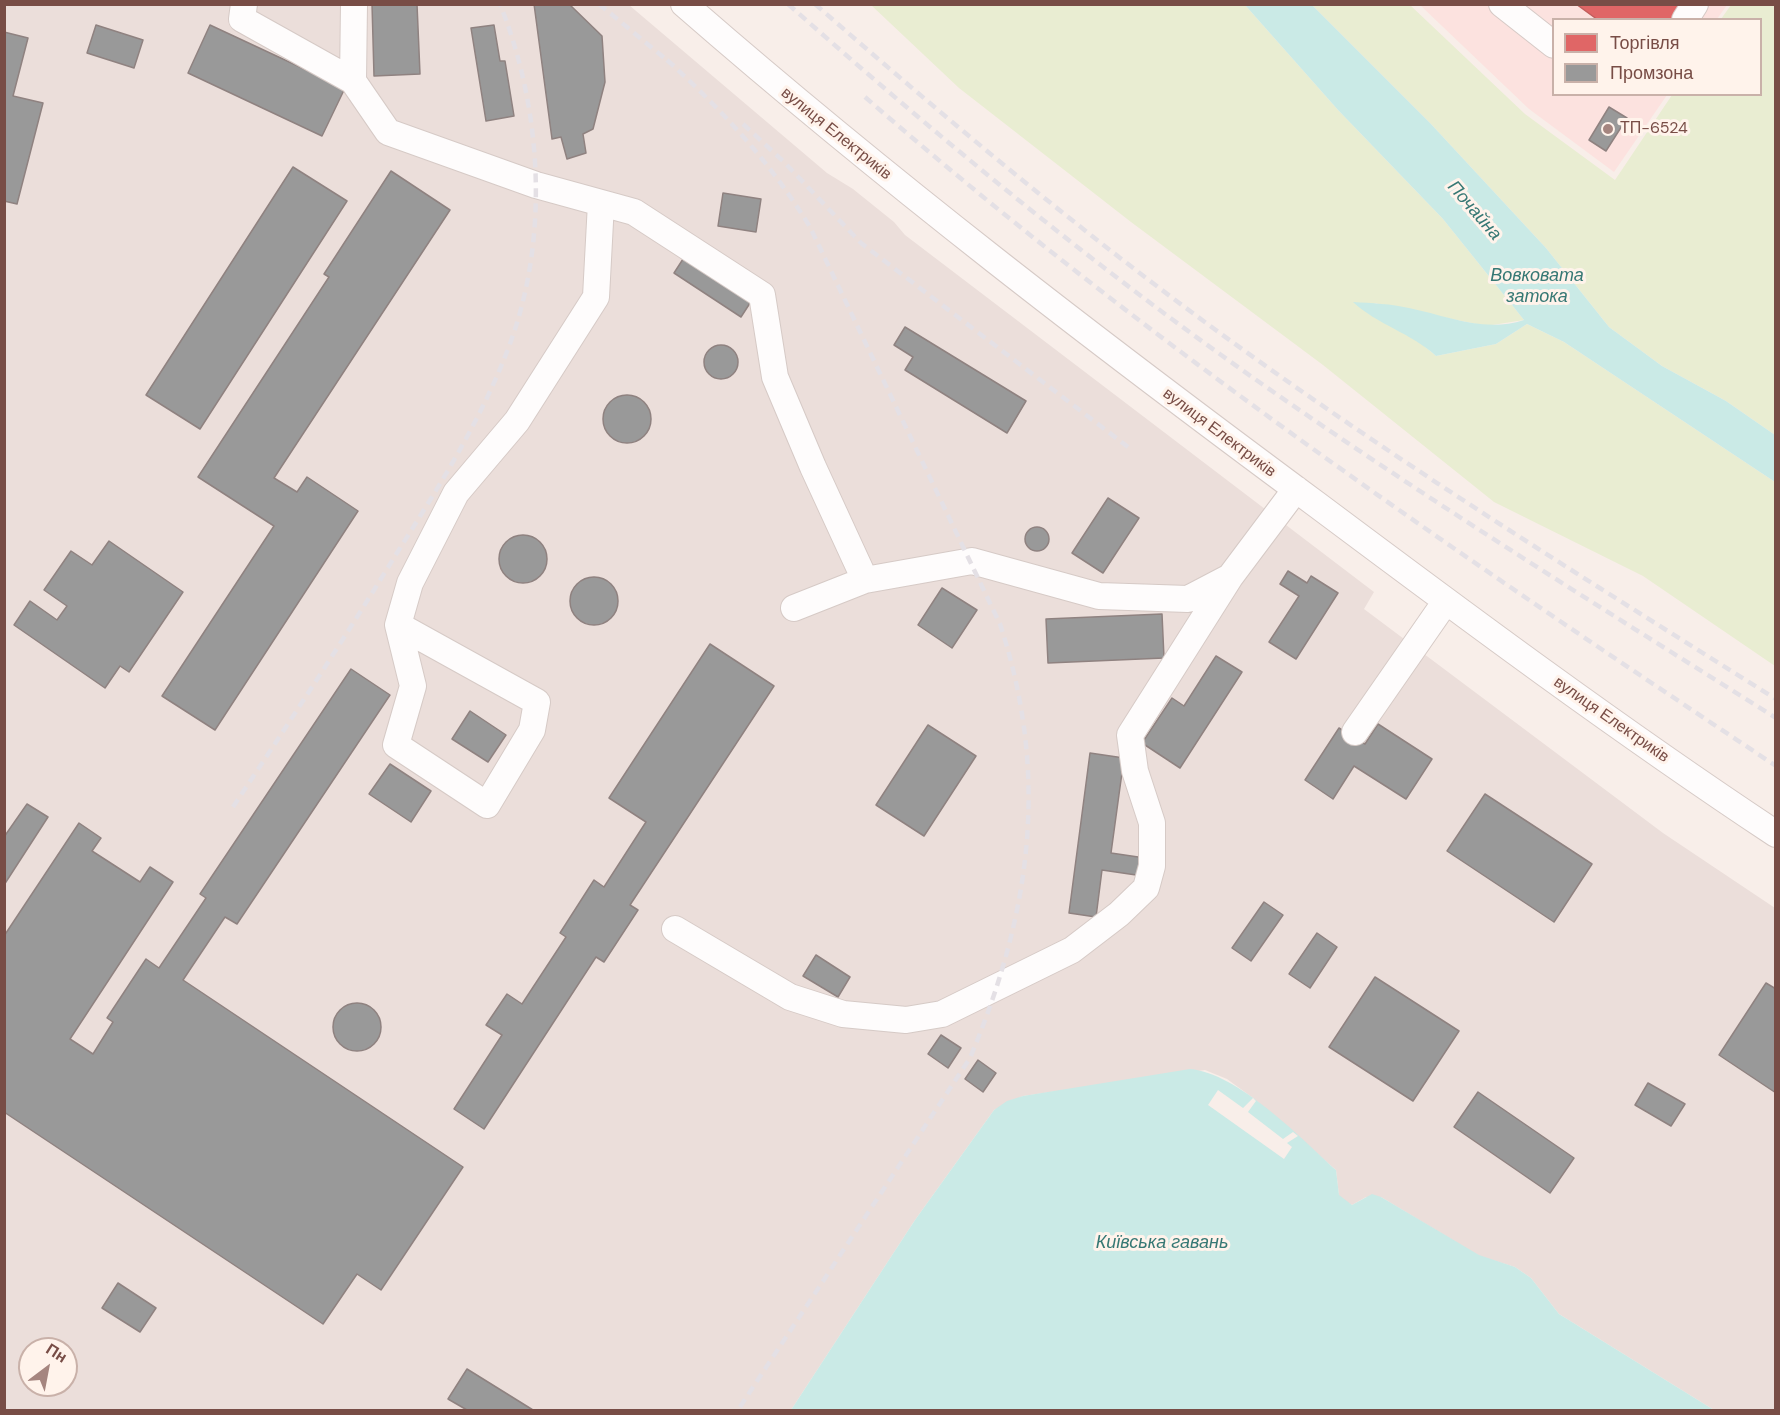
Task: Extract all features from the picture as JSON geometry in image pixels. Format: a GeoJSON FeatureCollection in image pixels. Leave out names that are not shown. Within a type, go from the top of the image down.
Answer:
{"type":"FeatureCollection","features":[{"type":"Feature","properties":{"kind":"street"},"geometry":{"type":"LineString","coordinates":[[244,4],[243,19],[353,81],[388,132],[536,185],[634,212],[762,295],[775,377],[865,580]]}},
{"type":"Feature","properties":{"kind":"street"},"geometry":{"type":"LineString","coordinates":[[353,81],[354,4]]}},
{"type":"Feature","properties":{"kind":"street","name":"вулиця Електриків"},"geometry":{"type":"LineString","coordinates":[[684,4],[942,220],[1120,358],[1607,718],[1776,834]]}},
{"type":"Feature","properties":{"kind":"street"},"geometry":{"type":"LineString","coordinates":[[1502,4],[1552,43]]}},
{"type":"Feature","properties":{"kind":"street"},"geometry":{"type":"LineString","coordinates":[[1686,18],[1695,4]]}},
{"type":"Feature","properties":{"kind":"street"},"geometry":{"type":"LineString","coordinates":[[398,625],[537,702],[532,730],[487,805],[396,746],[413,686],[398,625],[410,583],[456,493],[517,421],[596,297],[601,203]]}},
{"type":"Feature","properties":{"kind":"street"},"geometry":{"type":"LineString","coordinates":[[675,929],[790,997],[843,1014],[906,1020],[942,1014],[1072,950],[1119,914],[1146,888],[1152,866],[1152,823],[1135,771],[1130,735],[1230,577],[1296,489]]}},
{"type":"Feature","properties":{"kind":"street"},"geometry":{"type":"LineString","coordinates":[[794,608],[865,580],[972,561],[1099,596],[1188,599],[1230,577]]}},
{"type":"Feature","properties":{"kind":"street"},"geometry":{"type":"LineString","coordinates":[[1355,732],[1446,601]]}},
{"type":"Feature","properties":{"kind":"shaded area"},"geometry":{"type":"Polygon","coordinates":[[[5,5],[629,5],[827,173],[853,189],[894,222],[905,235],[1374,592],[1364,609],[1663,833],[1775,908],[1775,1410],[1714,1410],[1559,1314],[1531,1278],[1515,1267],[1479,1256],[1381,1197],[1366,1197],[1352,1205],[1344,1201],[1339,1196],[1336,1170],[1253,1098],[1227,1079],[1205,1070],[1023,1096],[994,1110],[915,1220],[791,1410],[5,1410],[5,5]]]}},
{"type":"Feature","properties":{"kind":"shaded area"},"geometry":{"type":"Polygon","coordinates":[[[1420,5],[1727,5],[1718,18],[1552,18],[1552,96],[1666,96],[1614,172],[1529,109],[1420,5]]]}},
{"type":"Feature","properties":{"kind":"green space"},"geometry":{"type":"Polygon","coordinates":[[[871,5],[1245,5],[1338,110],[1443,219],[1524,320],[1486,326],[1374,303],[1436,356],[1496,344],[1527,324],[1564,342],[1775,482],[1775,666],[1643,576],[1494,502],[1323,365],[1131,222],[959,88],[871,5]]]}},
{"type":"Feature","properties":{"kind":"green space"},"geometry":{"type":"Polygon","coordinates":[[[1312,5],[1410,5],[1525,114],[1615,180],[1671,96],[1762,96],[1762,18],[1722,18],[1731,5],[1775,5],[1775,435],[1726,401],[1662,366],[1609,327],[1546,248],[1431,124],[1312,5]]]}},
{"type":"Feature","properties":{"kind":"water","name":"Вовковата затока"},"geometry":{"type":"Polygon","coordinates":[[[1245,5],[1312,5],[1431,124],[1546,248],[1609,327],[1662,366],[1726,401],[1775,435],[1775,482],[1564,342],[1527,324],[1496,344],[1436,356],[1353,302],[1402,307],[1480,324],[1509,324],[1524,320],[1443,219],[1338,110],[1245,5]]]}},
{"type":"Feature","properties":{"kind":"water","name":"Київська гавань"},"geometry":{"type":"Polygon","coordinates":[[[1190,1069],[1209,1073],[1228,1082],[1268,1109],[1336,1170],[1339,1195],[1352,1205],[1372,1194],[1381,1197],[1479,1255],[1515,1267],[1531,1278],[1559,1314],[1714,1410],[791,1410],[915,1220],[994,1110],[1007,1101],[1023,1096],[1190,1069]]]}},
{"type":"Feature","properties":{"kind":"pier"},"geometry":{"type":"Polygon","coordinates":[[[1218,1090],[1243,1108],[1253,1098],[1256,1101],[1248,1112],[1283,1139],[1293,1132],[1298,1136],[1287,1143],[1292,1147],[1284,1159],[1208,1105],[1218,1090]]]}},
{"type":"Feature","properties":{"kind":"building: Торгівля"},"geometry":{"type":"Polygon","coordinates":[[[1576,4],[1684,4],[1675,18],[1595,18],[1576,4]]]}},
{"type":"Feature","properties":{"kind":"building: Промзона"},"geometry":{"type":"Polygon","coordinates":[[[372,4],[417,4],[420,74],[374,76],[372,4]]]}},
{"type":"Feature","properties":{"kind":"building: Промзона"},"geometry":{"type":"Polygon","coordinates":[[[534,4],[569,4],[602,36],[605,82],[593,129],[583,134],[586,153],[567,159],[561,137],[552,139],[534,4]]]}},
{"type":"Feature","properties":{"kind":"building: Промзона"},"geometry":{"type":"Polygon","coordinates":[[[96,25],[143,40],[134,68],[87,53],[96,25]]]}},
{"type":"Feature","properties":{"kind":"building: Промзона"},"geometry":{"type":"Polygon","coordinates":[[[210,25],[345,88],[322,136],[188,73],[210,25]]]}},
{"type":"Feature","properties":{"kind":"building: Промзона"},"geometry":{"type":"Polygon","coordinates":[[[494,25],[500,61],[505,61],[514,116],[486,121],[471,28],[494,25]]]}},
{"type":"Feature","properties":{"kind":"building: Промзона"},"geometry":{"type":"Polygon","coordinates":[[[4,32],[28,38],[13,96],[43,103],[17,204],[4,201],[4,32]]]}},
{"type":"Feature","properties":{"kind":"building: Промзона","name":"ТП-6524"},"geometry":{"type":"Polygon","coordinates":[[[1609,107],[1627,118],[1606,151],[1589,140],[1609,107]]]}},
{"type":"Feature","properties":{"kind":"building: Промзона"},"geometry":{"type":"Polygon","coordinates":[[[293,167],[347,201],[200,429],[146,395],[293,167]]]}},
{"type":"Feature","properties":{"kind":"building: Промзона"},"geometry":{"type":"Polygon","coordinates":[[[391,171],[450,210],[274,478],[297,492],[307,477],[358,511],[215,730],[162,696],[274,526],[198,477],[329,277],[324,274],[391,171]]]}},
{"type":"Feature","properties":{"kind":"building: Промзона"},"geometry":{"type":"Polygon","coordinates":[[[723,193],[761,199],[756,232],[718,226],[723,193]]]}},
{"type":"Feature","properties":{"kind":"building: Промзона"},"geometry":{"type":"Polygon","coordinates":[[[685,256],[752,300],[741,317],[674,273],[685,256]]]}},
{"type":"Feature","properties":{"kind":"building: Промзона"},"geometry":{"type":"Polygon","coordinates":[[[905,327],[1026,401],[1007,433],[905,370],[913,357],[894,345],[905,327]]]}},
{"type":"Feature","properties":{"kind":"building: Промзона"},"geometry":{"type":"Polygon","coordinates":[[[721,345],[733,350],[738,362],[733,374],[721,379],[709,374],[704,362],[709,350],[721,345]]]}},
{"type":"Feature","properties":{"kind":"building: Промзона"},"geometry":{"type":"Polygon","coordinates":[[[622,395],[632,395],[647,405],[651,419],[647,433],[641,439],[632,443],[622,443],[607,433],[603,424],[603,414],[613,399],[622,395]]]}},
{"type":"Feature","properties":{"kind":"building: Промзона"},"geometry":{"type":"Polygon","coordinates":[[[1108,498],[1139,518],[1103,573],[1072,553],[1108,498]]]}},
{"type":"Feature","properties":{"kind":"building: Промзона"},"geometry":{"type":"Polygon","coordinates":[[[1037,527],[1046,530],[1049,539],[1046,548],[1037,551],[1028,548],[1025,539],[1028,530],[1037,527]]]}},
{"type":"Feature","properties":{"kind":"building: Промзона"},"geometry":{"type":"Polygon","coordinates":[[[523,535],[540,542],[547,559],[540,576],[523,583],[506,576],[499,559],[506,542],[523,535]]]}},
{"type":"Feature","properties":{"kind":"building: Промзона"},"geometry":{"type":"Polygon","coordinates":[[[109,541],[183,592],[129,672],[120,666],[105,688],[14,625],[30,601],[57,620],[67,606],[44,590],[71,551],[92,565],[109,541]]]}},
{"type":"Feature","properties":{"kind":"building: Промзона"},"geometry":{"type":"Polygon","coordinates":[[[1288,571],[1307,583],[1311,576],[1338,593],[1296,659],[1269,642],[1299,596],[1280,584],[1288,571]]]}},
{"type":"Feature","properties":{"kind":"building: Промзона"},"geometry":{"type":"Polygon","coordinates":[[[589,577],[599,577],[614,587],[618,601],[617,610],[608,621],[599,625],[589,625],[574,615],[570,606],[570,596],[580,581],[589,577]]]}},
{"type":"Feature","properties":{"kind":"building: Промзона"},"geometry":{"type":"Polygon","coordinates":[[[942,588],[977,610],[952,648],[918,625],[942,588]]]}},
{"type":"Feature","properties":{"kind":"building: Промзона"},"geometry":{"type":"Polygon","coordinates":[[[1162,614],[1164,658],[1048,663],[1046,619],[1162,614]]]}},
{"type":"Feature","properties":{"kind":"building: Промзона"},"geometry":{"type":"Polygon","coordinates":[[[710,644],[774,686],[630,905],[638,910],[604,962],[596,957],[484,1129],[454,1109],[502,1035],[486,1025],[507,994],[522,1004],[566,937],[560,933],[594,880],[604,887],[646,822],[609,798],[710,644]]]}},
{"type":"Feature","properties":{"kind":"building: Промзона"},"geometry":{"type":"Polygon","coordinates":[[[1216,656],[1242,672],[1180,768],[1142,743],[1172,698],[1184,706],[1216,656]]]}},
{"type":"Feature","properties":{"kind":"building: Промзона"},"geometry":{"type":"Polygon","coordinates":[[[351,669],[390,695],[237,924],[225,917],[183,980],[463,1167],[381,1290],[357,1274],[323,1324],[4,1112],[4,936],[79,823],[101,838],[92,851],[140,882],[150,867],[173,882],[70,1039],[93,1054],[113,1022],[107,1018],[146,959],[159,968],[206,898],[200,894],[351,669]]]}},
{"type":"Feature","properties":{"kind":"building: Промзона"},"geometry":{"type":"Polygon","coordinates":[[[470,711],[506,735],[488,762],[452,739],[470,711]]]}},
{"type":"Feature","properties":{"kind":"building: Промзона"},"geometry":{"type":"Polygon","coordinates":[[[1378,724],[1432,759],[1406,799],[1354,766],[1333,799],[1305,780],[1339,728],[1365,744],[1378,724]]]}},
{"type":"Feature","properties":{"kind":"building: Промзона"},"geometry":{"type":"Polygon","coordinates":[[[928,725],[976,756],[924,836],[876,805],[928,725]]]}},
{"type":"Feature","properties":{"kind":"building: Промзона"},"geometry":{"type":"Polygon","coordinates":[[[1090,753],[1124,758],[1111,853],[1145,858],[1143,876],[1102,870],[1096,917],[1069,913],[1090,753]]]}},
{"type":"Feature","properties":{"kind":"building: Промзона"},"geometry":{"type":"Polygon","coordinates":[[[390,764],[431,791],[411,822],[369,794],[390,764]]]}},
{"type":"Feature","properties":{"kind":"building: Промзона"},"geometry":{"type":"Polygon","coordinates":[[[1485,794],[1592,864],[1554,922],[1447,851],[1485,794]]]}},
{"type":"Feature","properties":{"kind":"building: Промзона"},"geometry":{"type":"Polygon","coordinates":[[[27,804],[48,817],[4,885],[4,837],[27,804]]]}},
{"type":"Feature","properties":{"kind":"building: Промзона"},"geometry":{"type":"Polygon","coordinates":[[[1264,902],[1283,915],[1251,961],[1232,948],[1264,902]]]}},
{"type":"Feature","properties":{"kind":"building: Промзона"},"geometry":{"type":"Polygon","coordinates":[[[1317,933],[1337,947],[1310,988],[1289,974],[1317,933]]]}},
{"type":"Feature","properties":{"kind":"building: Промзона"},"geometry":{"type":"Polygon","coordinates":[[[816,955],[850,977],[838,997],[803,976],[816,955]]]}},
{"type":"Feature","properties":{"kind":"building: Промзона"},"geometry":{"type":"Polygon","coordinates":[[[1375,977],[1459,1031],[1413,1101],[1329,1047],[1375,977]]]}},
{"type":"Feature","properties":{"kind":"building: Промзона"},"geometry":{"type":"Polygon","coordinates":[[[1766,983],[1776,989],[1776,1093],[1719,1055],[1766,983]]]}},
{"type":"Feature","properties":{"kind":"building: Промзона"},"geometry":{"type":"Polygon","coordinates":[[[357,1003],[374,1010],[381,1027],[374,1044],[357,1051],[340,1044],[333,1027],[340,1010],[357,1003]]]}},
{"type":"Feature","properties":{"kind":"building: Промзона"},"geometry":{"type":"Polygon","coordinates":[[[941,1035],[961,1048],[948,1068],[928,1054],[941,1035]]]}},
{"type":"Feature","properties":{"kind":"building: Промзона"},"geometry":{"type":"Polygon","coordinates":[[[978,1060],[996,1073],[983,1092],[965,1079],[978,1060]]]}},
{"type":"Feature","properties":{"kind":"building: Промзона"},"geometry":{"type":"Polygon","coordinates":[[[1648,1083],[1685,1104],[1671,1126],[1635,1105],[1648,1083]]]}},
{"type":"Feature","properties":{"kind":"building: Промзона"},"geometry":{"type":"Polygon","coordinates":[[[1478,1092],[1574,1158],[1550,1193],[1454,1127],[1478,1092]]]}},
{"type":"Feature","properties":{"kind":"building: Промзона"},"geometry":{"type":"Polygon","coordinates":[[[118,1283],[156,1308],[140,1332],[102,1308],[118,1283]]]}},
{"type":"Feature","properties":{"kind":"building: Промзона"},"geometry":{"type":"Polygon","coordinates":[[[467,1369],[533,1410],[467,1410],[448,1399],[467,1369]]]}},
{"type":"Feature","properties":{"kind":"railway"},"geometry":{"type":"LineString","coordinates":[[233,807],[335,651],[443,478],[487,398],[511,341],[523,300],[531,258],[536,172],[525,86],[500,4]]}},
{"type":"Feature","properties":{"kind":"railway"},"geometry":{"type":"LineString","coordinates":[[599,4],[674,66]]}},
{"type":"Feature","properties":{"kind":"railway"},"geometry":{"type":"LineString","coordinates":[[788,4],[902,104],[1019,201],[1200,340],[1452,512],[1776,718]]}},
{"type":"Feature","properties":{"kind":"railway"},"geometry":{"type":"LineString","coordinates":[[815,4],[1011,170],[1111,251],[1213,328],[1421,472],[1776,699]]}},
{"type":"Feature","properties":{"kind":"railway"},"geometry":{"type":"LineString","coordinates":[[667,60],[727,118],[745,139],[779,181],[810,227],[1000,624],[1016,680],[1025,736],[1029,790],[1027,844],[1019,897],[1007,950],[991,1004],[970,1058],[738,1410]]}},
{"type":"Feature","properties":{"kind":"railway"},"geometry":{"type":"LineString","coordinates":[[865,97],[973,189],[1196,363],[1425,528],[1776,766]]}},
{"type":"Feature","properties":{"kind":"railway"},"geometry":{"type":"LineString","coordinates":[[743,124],[783,161],[861,243],[1128,447]]}},
{"type":"Feature","properties":{"kind":"place","name":"ТП-6524"},"geometry":{"type":"Point","coordinates":[1608,129]}},
{"type":"Feature","properties":{"kind":"water label","name":"Почайна"},"geometry":{"type":"Point","coordinates":[1474,211]}}]}
